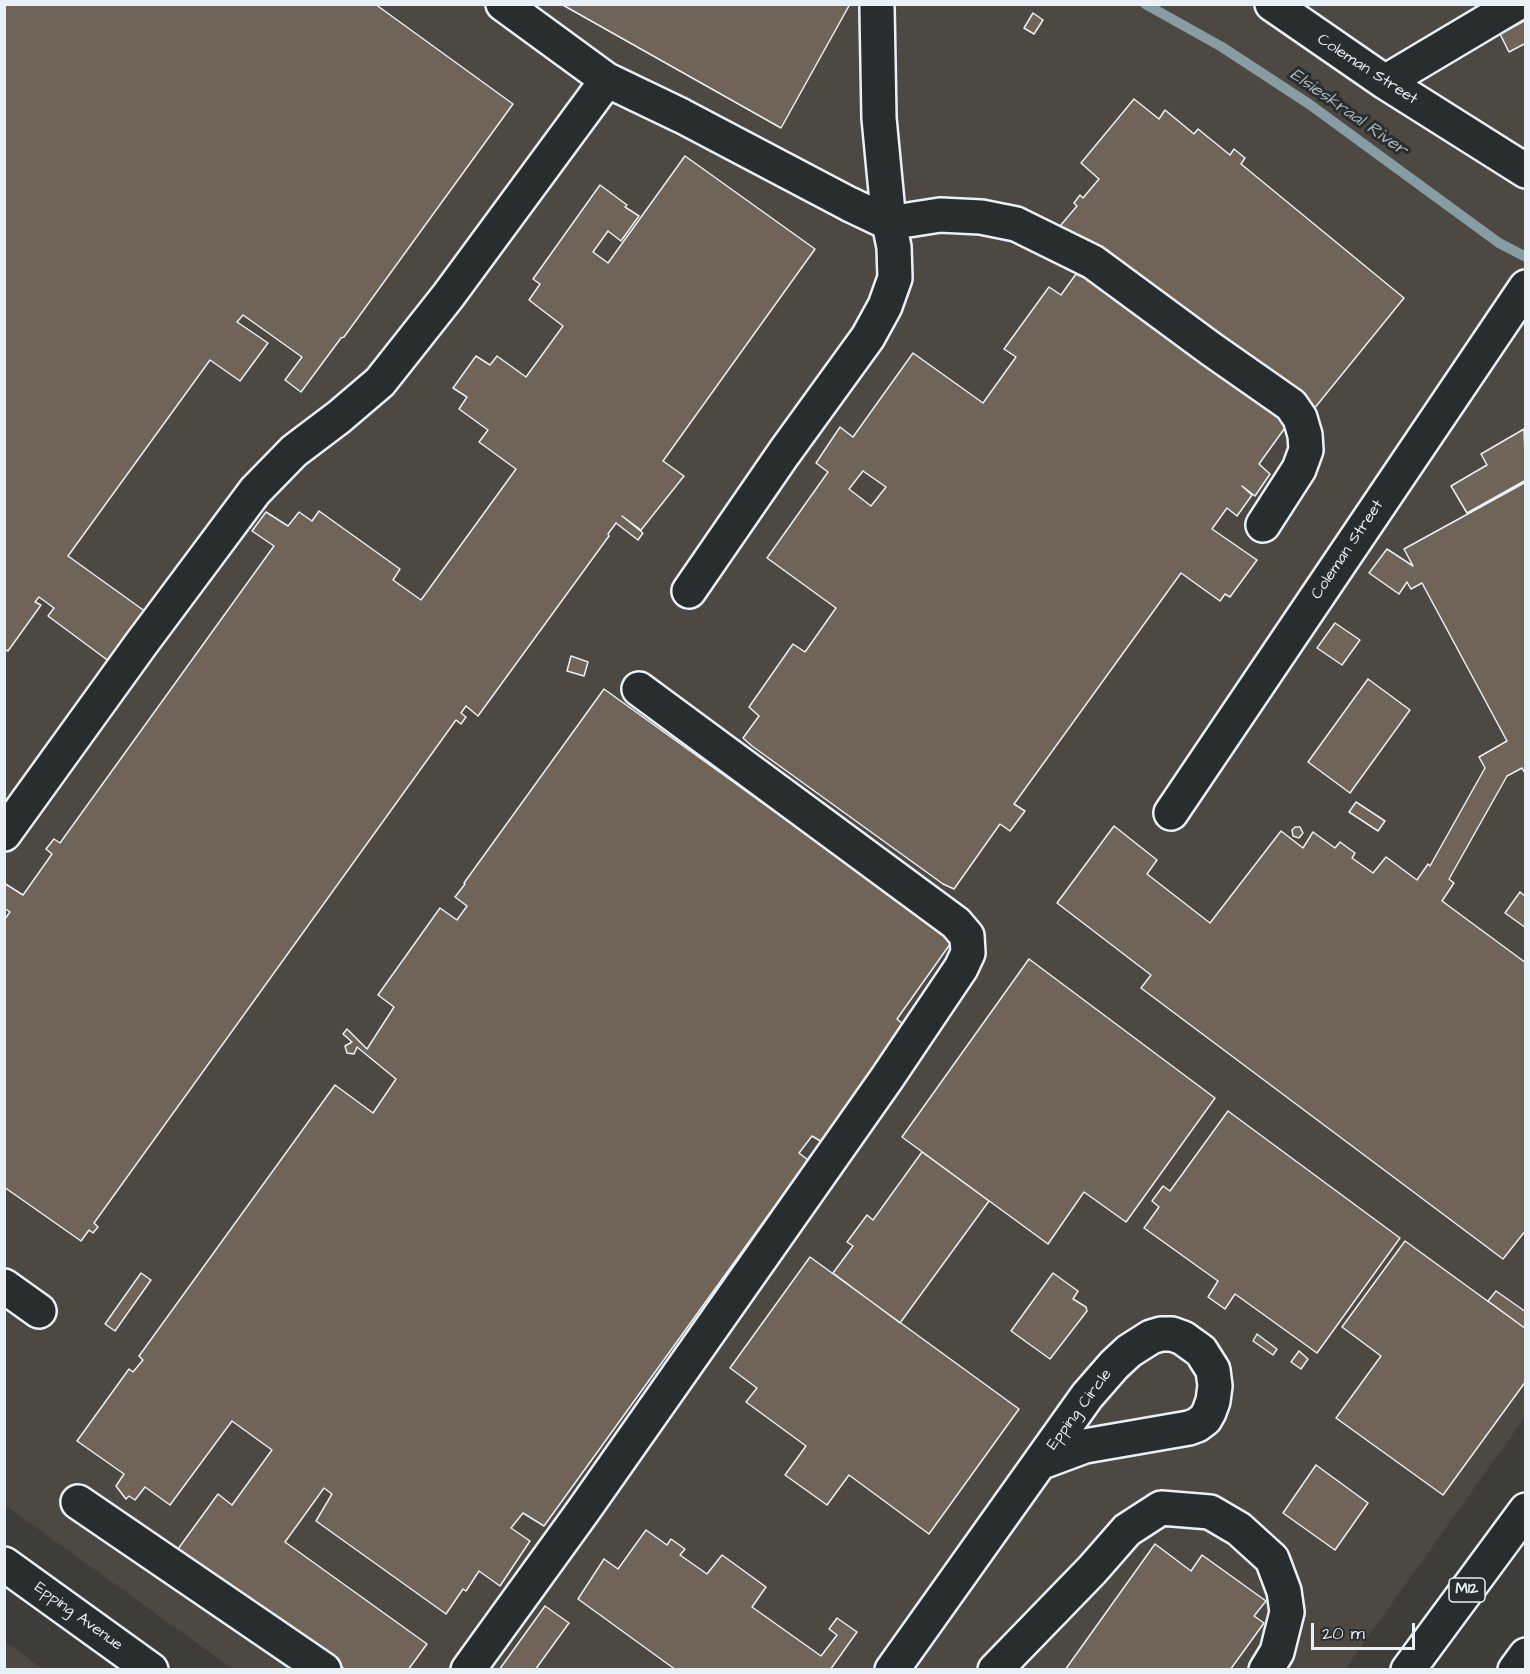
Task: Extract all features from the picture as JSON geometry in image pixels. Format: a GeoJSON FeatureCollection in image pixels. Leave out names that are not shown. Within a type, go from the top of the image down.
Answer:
{"type":"FeatureCollection","features":[{"type":"Feature","properties":{"kind":"main road"},"geometry":{"type":"LineString","coordinates":[[503,4],[607,80],[682,116],[889,223],[940,215],[981,217],[1016,224],[1093,262],[1291,405],[1300,418],[1306,450],[1299,469],[1263,525]]}},
{"type":"Feature","properties":{"kind":"main road"},"geometry":{"type":"LineString","coordinates":[[1385,82],[1516,4]]}},
{"type":"Feature","properties":{"kind":"main road"},"geometry":{"type":"LineString","coordinates":[[689,591],[784,453],[868,338],[885,306],[895,278],[894,247],[889,223],[879,118],[877,8]]}},
{"type":"Feature","properties":{"kind":"main road","name":"Coleman Street"},"geometry":{"type":"LineString","coordinates":[[1291,10],[1385,82],[1526,171]]}},
{"type":"Feature","properties":{"kind":"main road"},"geometry":{"type":"LineString","coordinates":[[4,834],[255,491],[294,451],[380,382],[448,296],[607,80]]}},
{"type":"Feature","properties":{"kind":"main road","name":"Coleman Street"},"geometry":{"type":"LineString","coordinates":[[1171,813],[1525,289]]}},
{"type":"Feature","properties":{"kind":"main road"},"geometry":{"type":"LineString","coordinates":[[468,1670],[583,1511],[887,1078],[969,953],[967,936],[956,923],[639,688]]}},
{"type":"Feature","properties":{"kind":"main road"},"geometry":{"type":"LineString","coordinates":[[4,1286],[39,1311]]}},
{"type":"Feature","properties":{"kind":"main road","name":"Epping Circle"},"geometry":{"type":"LineString","coordinates":[[892,1670],[1087,1396],[1114,1365],[1129,1351],[1151,1337],[1161,1334],[1172,1334],[1183,1338],[1201,1350],[1213,1370],[1215,1386],[1213,1401],[1204,1419],[1189,1428],[1085,1446],[1042,1462]]}},
{"type":"Feature","properties":{"kind":"main road"},"geometry":{"type":"LineString","coordinates":[[78,1502],[324,1670]]}},
{"type":"Feature","properties":{"kind":"main road"},"geometry":{"type":"LineString","coordinates":[[995,1670],[1092,1570],[1127,1530],[1161,1508],[1210,1512],[1239,1529],[1272,1559],[1284,1591],[1287,1612],[1277,1653],[1266,1670]]}},
{"type":"Feature","properties":{"kind":"main road","name":"M12"},"geometry":{"type":"LineString","coordinates":[[1408,1670],[1526,1510]]}},
{"type":"Feature","properties":{"kind":"main road","name":"Epping Avenue"},"geometry":{"type":"LineString","coordinates":[[4,1564],[151,1670]]}},
{"type":"Feature","properties":{"kind":"main road"},"geometry":{"type":"LineString","coordinates":[[1515,1670],[1526,1655]]}},
{"type":"Feature","properties":{"kind":"shaded area"},"geometry":{"type":"Polygon","coordinates":[[[5,5],[1525,5],[1525,1417],[1345,1669],[233,1669],[5,1505],[5,5]]]}},
{"type":"Feature","properties":{"kind":"shaded area"},"geometry":{"type":"Polygon","coordinates":[[[5,1642],[43,1669],[5,1669],[5,1642]]]}},
{"type":"Feature","properties":{"kind":"building"},"geometry":{"type":"Polygon","coordinates":[[[4,4],[375,4],[513,104],[344,337],[301,392],[285,380],[302,357],[243,315],[237,322],[268,343],[240,381],[210,360],[68,556],[146,612],[110,662],[48,616],[54,608],[39,597],[35,602],[41,605],[8,651],[4,649],[4,4]]]}},
{"type":"Feature","properties":{"kind":"building"},"geometry":{"type":"Polygon","coordinates":[[[561,4],[850,4],[781,128],[561,4]]]}},
{"type":"Feature","properties":{"kind":"building"},"geometry":{"type":"Polygon","coordinates":[[[1033,13],[1043,20],[1034,34],[1024,28],[1033,13]]]}},
{"type":"Feature","properties":{"kind":"building"},"geometry":{"type":"Polygon","coordinates":[[[1526,20],[1526,43],[1509,52],[1500,34],[1526,20]]]}},
{"type":"Feature","properties":{"kind":"building"},"geometry":{"type":"Polygon","coordinates":[[[1134,99],[1159,119],[1165,110],[1194,134],[1198,129],[1230,155],[1234,149],[1245,158],[1241,164],[1404,298],[1313,410],[1060,226],[1077,206],[1074,203],[1080,195],[1083,198],[1099,179],[1081,163],[1134,99]]]}},
{"type":"Feature","properties":{"kind":"building"},"geometry":{"type":"Polygon","coordinates":[[[685,156],[815,249],[663,461],[684,476],[641,530],[622,516],[643,533],[638,540],[616,523],[608,534],[609,536],[478,716],[466,706],[461,713],[466,717],[461,724],[456,720],[94,1223],[98,1227],[93,1233],[89,1230],[81,1241],[4,1187],[4,920],[10,912],[4,908],[4,883],[23,895],[52,854],[46,849],[54,839],[60,843],[274,546],[252,531],[266,512],[288,526],[299,512],[312,521],[319,511],[400,569],[393,580],[421,600],[516,469],[479,442],[488,430],[459,409],[467,397],[453,388],[476,356],[490,365],[497,356],[526,377],[563,326],[529,300],[540,284],[533,279],[600,185],[639,216],[621,241],[608,231],[593,252],[608,263],[685,156]]]}},
{"type":"Feature","properties":{"kind":"building"},"geometry":{"type":"Polygon","coordinates":[[[1076,274],[1087,279],[1287,425],[1259,464],[1270,474],[1255,496],[1242,486],[1252,495],[1237,516],[1227,508],[1212,529],[1257,560],[1230,597],[1225,594],[1220,601],[1181,573],[1014,804],[1025,811],[1010,831],[1000,824],[954,889],[943,884],[743,738],[759,716],[749,707],[793,644],[805,652],[836,608],[767,558],[828,472],[816,463],[840,427],[853,437],[913,353],[983,403],[1016,357],[1004,349],[1049,287],[1061,295],[1076,274]],[[863,471],[849,489],[871,506],[886,487],[863,471]]]}},
{"type":"Feature","properties":{"kind":"building"},"geometry":{"type":"Polygon","coordinates":[[[1524,429],[1526,480],[1467,513],[1451,486],[1487,465],[1481,454],[1524,429]]]}},
{"type":"Feature","properties":{"kind":"building"},"geometry":{"type":"Polygon","coordinates":[[[1526,482],[1526,775],[1522,768],[1507,776],[1449,879],[1454,883],[1442,901],[1526,963],[1526,1230],[1503,1259],[1141,988],[1151,975],[1057,903],[1114,826],[1157,860],[1147,874],[1210,923],[1281,831],[1303,848],[1313,832],[1335,848],[1340,842],[1355,853],[1352,858],[1373,873],[1386,857],[1417,880],[1428,864],[1430,866],[1485,768],[1479,757],[1507,741],[1422,583],[1411,589],[1407,582],[1399,594],[1369,573],[1387,549],[1413,566],[1404,549],[1526,482]]]}},
{"type":"Feature","properties":{"kind":"building"},"geometry":{"type":"Polygon","coordinates":[[[1335,623],[1360,640],[1342,665],[1317,648],[1335,623]]]}},
{"type":"Feature","properties":{"kind":"building"},"geometry":{"type":"Polygon","coordinates":[[[571,656],[588,662],[584,676],[567,671],[571,656]]]}},
{"type":"Feature","properties":{"kind":"building"},"geometry":{"type":"Polygon","coordinates":[[[1368,679],[1410,710],[1350,793],[1308,762],[1368,679]]]}},
{"type":"Feature","properties":{"kind":"building"},"geometry":{"type":"Polygon","coordinates":[[[604,689],[953,940],[897,1019],[905,1026],[822,1142],[812,1136],[799,1153],[808,1160],[544,1526],[523,1513],[511,1528],[530,1541],[500,1586],[479,1571],[466,1591],[463,1589],[446,1614],[316,1521],[332,1494],[324,1488],[285,1542],[427,1644],[408,1670],[346,1670],[178,1549],[218,1494],[232,1505],[272,1450],[232,1421],[170,1505],[145,1487],[135,1500],[129,1496],[126,1499],[116,1486],[124,1474],[77,1441],[129,1369],[133,1372],[143,1360],[139,1356],[335,1085],[373,1113],[396,1079],[357,1047],[354,1054],[347,1053],[345,1046],[352,1042],[343,1034],[347,1029],[367,1049],[394,1007],[378,995],[440,908],[457,920],[467,906],[455,897],[604,689]]]}},
{"type":"Feature","properties":{"kind":"building"},"geometry":{"type":"Polygon","coordinates":[[[1356,802],[1385,821],[1378,831],[1349,812],[1356,802]]]}},
{"type":"Feature","properties":{"kind":"building"},"geometry":{"type":"Polygon","coordinates":[[[1300,827],[1303,833],[1299,838],[1293,836],[1292,830],[1300,827]]]}},
{"type":"Feature","properties":{"kind":"building"},"geometry":{"type":"Polygon","coordinates":[[[1520,892],[1526,897],[1526,928],[1505,913],[1520,892]]]}},
{"type":"Feature","properties":{"kind":"building"},"geometry":{"type":"Polygon","coordinates":[[[1029,959],[1215,1098],[1126,1222],[1084,1192],[1048,1244],[902,1137],[1029,959]]]}},
{"type":"Feature","properties":{"kind":"building"},"geometry":{"type":"Polygon","coordinates":[[[1228,1111],[1400,1238],[1317,1353],[1235,1294],[1225,1309],[1208,1297],[1218,1281],[1144,1228],[1159,1207],[1152,1201],[1163,1186],[1170,1191],[1228,1111]]]}},
{"type":"Feature","properties":{"kind":"building"},"geometry":{"type":"Polygon","coordinates":[[[922,1152],[989,1201],[900,1323],[833,1273],[853,1246],[847,1242],[867,1215],[873,1220],[922,1152]]]}},
{"type":"Feature","properties":{"kind":"building"},"geometry":{"type":"Polygon","coordinates":[[[1405,1241],[1526,1329],[1526,1381],[1443,1495],[1336,1418],[1381,1356],[1342,1327],[1405,1241]]]}},
{"type":"Feature","properties":{"kind":"building"},"geometry":{"type":"Polygon","coordinates":[[[810,1257],[1019,1409],[929,1534],[849,1475],[827,1505],[785,1475],[806,1446],[746,1402],[757,1388],[730,1368],[810,1257]]]}},
{"type":"Feature","properties":{"kind":"building"},"geometry":{"type":"Polygon","coordinates":[[[141,1273],[151,1280],[115,1331],[105,1324],[141,1273]]]}},
{"type":"Feature","properties":{"kind":"building"},"geometry":{"type":"Polygon","coordinates":[[[1053,1273],[1078,1291],[1073,1299],[1086,1307],[1087,1311],[1050,1359],[1011,1331],[1053,1273]]]}},
{"type":"Feature","properties":{"kind":"building"},"geometry":{"type":"Polygon","coordinates":[[[1496,1291],[1526,1312],[1526,1329],[1488,1301],[1496,1291]]]}},
{"type":"Feature","properties":{"kind":"building"},"geometry":{"type":"Polygon","coordinates":[[[1257,1334],[1277,1349],[1273,1355],[1253,1341],[1257,1334]]]}},
{"type":"Feature","properties":{"kind":"building"},"geometry":{"type":"Polygon","coordinates":[[[1299,1351],[1308,1359],[1301,1369],[1291,1362],[1299,1351]]]}},
{"type":"Feature","properties":{"kind":"building"},"geometry":{"type":"Polygon","coordinates":[[[1316,1465],[1368,1503],[1335,1550],[1283,1513],[1316,1465]]]}},
{"type":"Feature","properties":{"kind":"building"},"geometry":{"type":"Polygon","coordinates":[[[646,1530],[667,1545],[671,1539],[685,1549],[680,1555],[707,1574],[722,1555],[766,1587],[752,1607],[821,1656],[837,1635],[829,1629],[837,1618],[857,1632],[830,1670],[676,1670],[578,1599],[604,1559],[618,1569],[646,1530]]]}},
{"type":"Feature","properties":{"kind":"building"},"geometry":{"type":"Polygon","coordinates":[[[1155,1544],[1191,1571],[1202,1555],[1266,1601],[1254,1616],[1264,1623],[1230,1670],[1065,1670],[1155,1544]]]}},
{"type":"Feature","properties":{"kind":"building"},"geometry":{"type":"Polygon","coordinates":[[[545,1606],[569,1623],[535,1670],[499,1670],[545,1606]]]}},
{"type":"Feature","properties":{"kind":"waterway","name":"Elsieskraal River"},"geometry":{"type":"LineString","coordinates":[[1145,4],[1222,47],[1309,104],[1499,243],[1526,257]]}}]}
